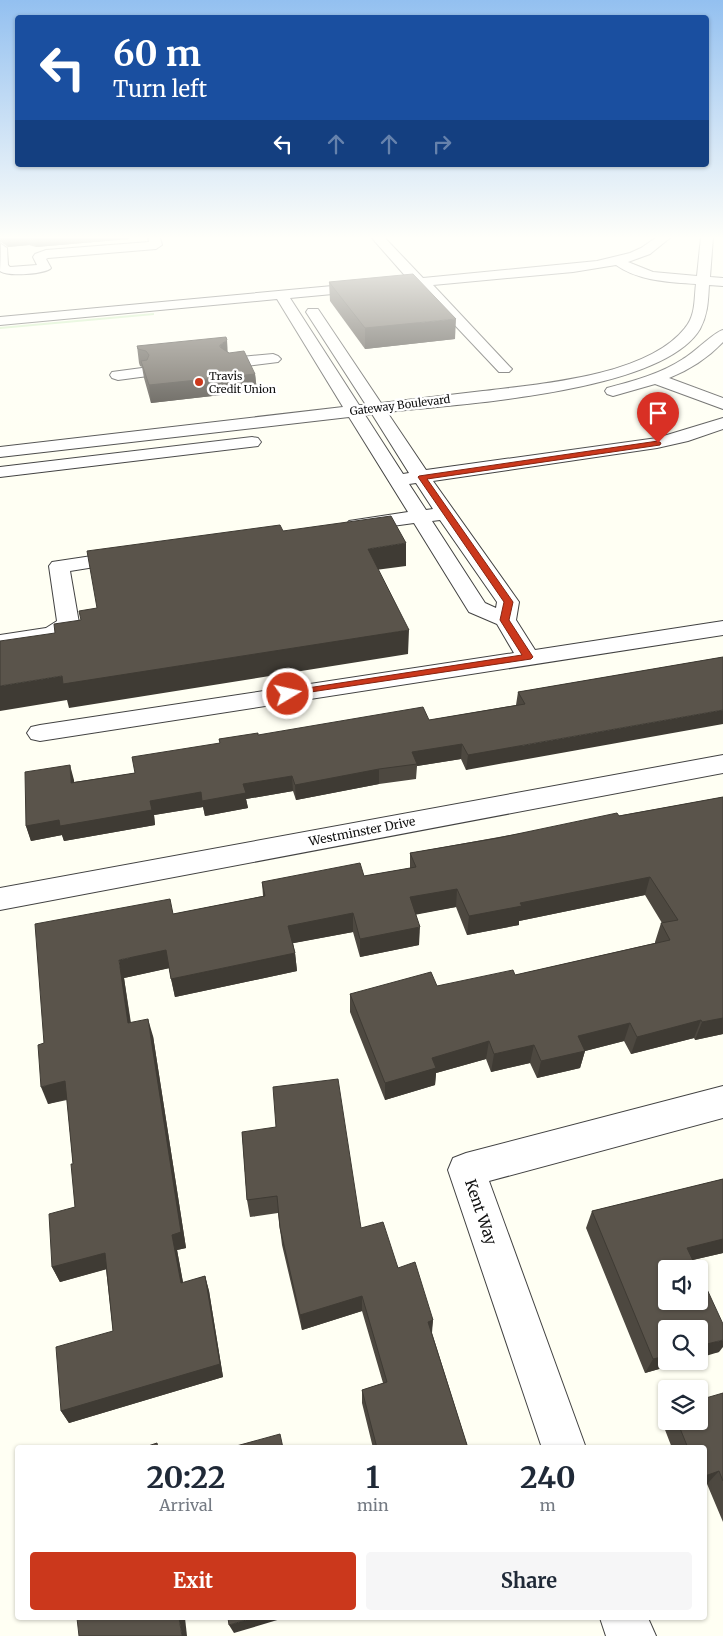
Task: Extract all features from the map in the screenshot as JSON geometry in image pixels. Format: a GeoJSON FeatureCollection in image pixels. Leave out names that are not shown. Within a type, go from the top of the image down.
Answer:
{"type":"FeatureCollection","features":[{"type":"Feature","properties":{"kind":"street"},"geometry":{"type":"LineString","coordinates":[[0,322],[91,313]]}},
{"type":"Feature","properties":{"kind":"street"},"geometry":{"type":"LineString","coordinates":[[178,313],[180,320]]}},
{"type":"Feature","properties":{"kind":"street"},"geometry":{"type":"LineString","coordinates":[[292,313],[352,411],[353,429],[396,480],[477,607],[505,620],[528,657]]}},
{"type":"Feature","properties":{"kind":"street"},"geometry":{"type":"LineString","coordinates":[[313,313],[376,408],[396,424],[422,477],[508,602],[505,620]]}},
{"type":"Feature","properties":{"kind":"street"},"geometry":{"type":"LineString","coordinates":[[452,313],[504,369]]}},
{"type":"Feature","properties":{"kind":"street","name":"Gateway Boulevard"},"geometry":{"type":"LineString","coordinates":[[0,452],[550,388],[603,377],[631,368],[658,356],[680,342],[694,327],[700,313]]}},
{"type":"Feature","properties":{"kind":"street"},"geometry":{"type":"LineString","coordinates":[[601,394],[671,373],[710,348],[723,334]]}},
{"type":"Feature","properties":{"kind":"street"},"geometry":{"type":"LineString","coordinates":[[231,363],[273,359]]}},
{"type":"Feature","properties":{"kind":"street"},"geometry":{"type":"LineString","coordinates":[[118,375],[142,373]]}},
{"type":"Feature","properties":{"kind":"street"},"geometry":{"type":"LineString","coordinates":[[671,373],[723,392]]}},
{"type":"Feature","properties":{"kind":"street"},"geometry":{"type":"LineString","coordinates":[[656,379],[723,404]]}},
{"type":"Feature","properties":{"kind":"street"},"geometry":{"type":"LineString","coordinates":[[523,408],[552,404]]}},
{"type":"Feature","properties":{"kind":"street"},"geometry":{"type":"LineString","coordinates":[[396,480],[658,443],[682,438],[723,423]]}},
{"type":"Feature","properties":{"kind":"street","name":"Gateway Boulevard"},"geometry":{"type":"LineString","coordinates":[[353,429],[396,424]]}},
{"type":"Feature","properties":{"kind":"street"},"geometry":{"type":"LineString","coordinates":[[0,472],[267,440]]}},
{"type":"Feature","properties":{"kind":"street"},"geometry":{"type":"LineString","coordinates":[[333,529],[445,513]]}},
{"type":"Feature","properties":{"kind":"street"},"geometry":{"type":"LineString","coordinates":[[0,642],[53,634],[68,623],[59,566],[142,555]]}},
{"type":"Feature","properties":{"kind":"street"},"geometry":{"type":"LineString","coordinates":[[40,732],[723,628]]}},
{"type":"Feature","properties":{"kind":"street","name":"Westminster Drive"},"geometry":{"type":"LineString","coordinates":[[0,899],[723,764]]}},
{"type":"Feature","properties":{"kind":"street","name":"Kent Way"},"geometry":{"type":"LineString","coordinates":[[563,1445],[466,1170],[723,1102]]}},
{"type":"Feature","properties":{"kind":"street"},"geometry":{"type":"LineString","coordinates":[[625,1620],[631,1636]]}},
{"type":"Feature","properties":{"kind":"green space"},"geometry":{"type":"Polygon","coordinates":[[[154,313],[154,315],[0,329],[0,327],[154,313]]]}},
{"type":"Feature","properties":{"kind":"building"},"geometry":{"type":"Polygon","coordinates":[[[354,313],[451,313],[456,319],[365,328],[354,313]]]}},
{"type":"Feature","properties":{"kind":"building"},"geometry":{"type":"Polygon","coordinates":[[[226,337],[227,340],[220,347],[229,353],[244,351],[255,374],[149,385],[141,361],[147,360],[149,355],[146,351],[138,349],[137,346],[226,337]]]}},
{"type":"Feature","properties":{"kind":"building"},"geometry":{"type":"Polygon","coordinates":[[[391,516],[406,543],[368,549],[409,630],[63,684],[62,676],[0,686],[0,641],[55,633],[54,624],[81,620],[79,611],[97,608],[87,551],[280,525],[283,531],[391,516]]]}},
{"type":"Feature","properties":{"kind":"building"},"geometry":{"type":"Polygon","coordinates":[[[723,657],[723,710],[468,755],[462,744],[412,752],[417,764],[379,769],[295,785],[292,776],[243,784],[246,793],[202,801],[201,792],[150,801],[152,810],[60,826],[59,820],[26,826],[25,772],[70,765],[71,783],[135,773],[132,757],[220,743],[219,739],[258,733],[258,735],[423,707],[429,720],[525,704],[518,692],[723,657]]]}},
{"type":"Feature","properties":{"kind":"building"},"geometry":{"type":"Polygon","coordinates":[[[723,797],[723,1018],[702,1022],[701,1020],[637,1037],[630,1023],[578,1036],[585,1051],[541,1061],[534,1045],[494,1054],[489,1041],[432,1058],[436,1068],[385,1083],[350,994],[431,972],[437,986],[513,970],[515,975],[670,940],[661,923],[678,920],[650,877],[520,903],[522,906],[469,916],[457,889],[410,897],[420,927],[360,939],[353,913],[288,926],[295,953],[171,979],[166,950],[119,960],[128,1023],[148,1019],[181,1232],[172,1235],[181,1283],[205,1276],[220,1364],[61,1411],[56,1347],[113,1331],[105,1253],[52,1267],[49,1214],[75,1207],[71,1164],[73,1164],[65,1081],[41,1087],[38,1045],[44,1043],[35,924],[170,899],[173,914],[265,896],[262,882],[360,863],[364,876],[416,867],[410,853],[498,838],[617,813],[619,816],[723,797]]]}},
{"type":"Feature","properties":{"kind":"building"},"geometry":{"type":"Polygon","coordinates":[[[338,1079],[361,1228],[383,1222],[398,1268],[415,1262],[433,1320],[428,1322],[467,1445],[376,1445],[362,1390],[387,1382],[362,1296],[300,1315],[280,1228],[277,1196],[247,1200],[242,1132],[276,1127],[273,1087],[338,1079]]]}},
{"type":"Feature","properties":{"kind":"building"},"geometry":{"type":"Polygon","coordinates":[[[723,1179],[723,1239],[687,1248],[693,1260],[658,1260],[658,1310],[708,1310],[708,1292],[723,1324],[723,1340],[708,1344],[708,1320],[658,1320],[658,1358],[653,1359],[592,1211],[723,1179]]]}},
{"type":"Feature","properties":{"kind":"building"},"geometry":{"type":"Polygon","coordinates":[[[723,1393],[723,1481],[719,1471],[707,1475],[707,1445],[687,1445],[681,1430],[708,1430],[708,1397],[723,1393]]]}},
{"type":"Feature","properties":{"kind":"building"},"geometry":{"type":"Polygon","coordinates":[[[280,1434],[282,1445],[240,1445],[280,1434]]]}},
{"type":"Feature","properties":{"kind":"building"},"geometry":{"type":"Polygon","coordinates":[[[77,1620],[179,1620],[182,1636],[79,1636],[77,1620]]]}},
{"type":"Feature","properties":{"kind":"building"},"geometry":{"type":"Polygon","coordinates":[[[228,1620],[246,1620],[229,1625],[228,1620]]]}},
{"type":"Feature","properties":{"kind":"place","name":"Travis Credit Union"},"geometry":{"type":"Point","coordinates":[199,382]}},
{"type":"Feature","properties":{"kind":"route"},"geometry":{"type":"LineString","coordinates":[[288,694],[528,657],[505,620],[508,602],[422,477],[658,443]]}}]}
